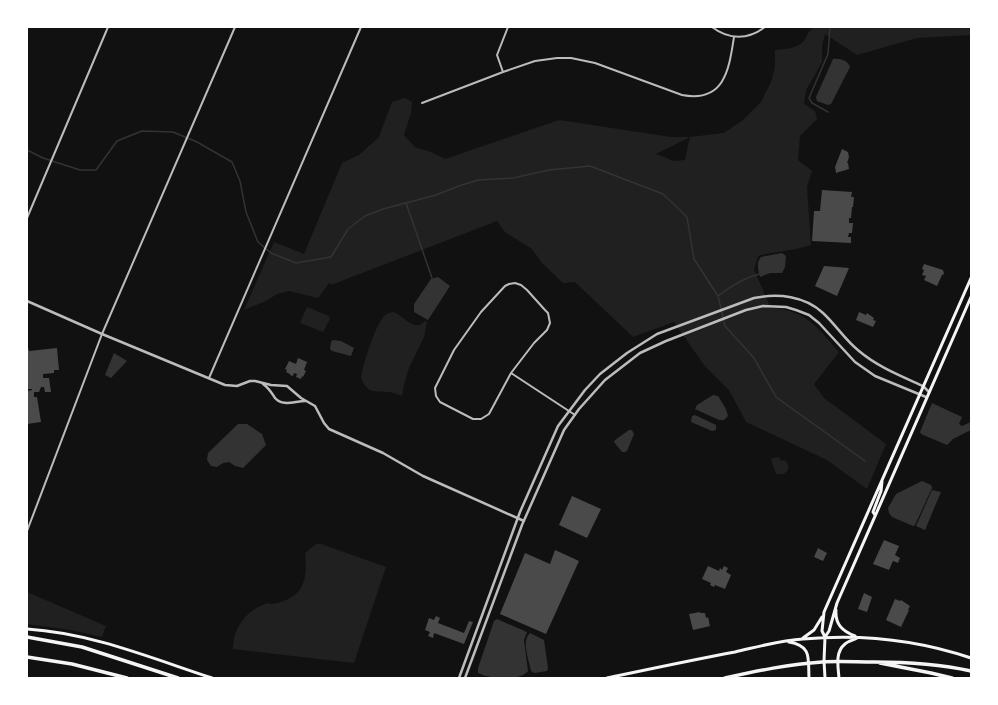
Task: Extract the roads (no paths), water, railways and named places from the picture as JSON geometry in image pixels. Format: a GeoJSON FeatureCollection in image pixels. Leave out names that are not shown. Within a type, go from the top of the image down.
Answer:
{"type":"FeatureCollection","features":[{"type":"Feature","properties":{"kind":"highway"},"geometry":{"type":"LineString","coordinates":[[27,636],[82,647],[178,678]]}},
{"type":"Feature","properties":{"kind":"highway"},"geometry":{"type":"LineString","coordinates":[[27,657],[72,664],[125,678]]}},
{"type":"Feature","properties":{"kind":"highway"},"geometry":{"type":"LineString","coordinates":[[725,678],[792,664],[856,661],[904,662],[971,671]]}},
{"type":"Feature","properties":{"kind":"highway"},"geometry":{"type":"LineString","coordinates":[[871,662],[952,678]]}},
{"type":"Feature","properties":{"kind":"main road"},"geometry":{"type":"LineString","coordinates":[[802,639],[814,630],[824,612],[971,278]]}},
{"type":"Feature","properties":{"kind":"main road"},"geometry":{"type":"LineString","coordinates":[[825,637],[829,631],[837,604],[875,515],[971,297]]}},
{"type":"Feature","properties":{"kind":"main road"},"geometry":{"type":"LineString","coordinates":[[875,515],[873,512],[881,491],[882,481]]}},
{"type":"Feature","properties":{"kind":"main road"},"geometry":{"type":"LineString","coordinates":[[837,604],[837,623],[847,633],[859,638]]}},
{"type":"Feature","properties":{"kind":"main road"},"geometry":{"type":"LineString","coordinates":[[824,612],[822,631],[825,637],[824,678]]}},
{"type":"Feature","properties":{"kind":"main road"},"geometry":{"type":"LineString","coordinates":[[27,629],[65,633],[89,638],[212,678]]}},
{"type":"Feature","properties":{"kind":"main road"},"geometry":{"type":"LineString","coordinates":[[607,678],[786,641],[825,637],[859,638],[919,644],[954,652],[971,658]]}},
{"type":"Feature","properties":{"kind":"main road"},"geometry":{"type":"LineString","coordinates":[[839,678],[837,661],[840,651],[845,643],[859,638]]}},
{"type":"Feature","properties":{"kind":"main road"},"geometry":{"type":"LineString","coordinates":[[786,641],[799,644],[805,649],[808,656],[809,678]]}},
{"type":"Feature","properties":{"kind":"street"},"geometry":{"type":"LineString","coordinates":[[27,218],[108,27]]}},
{"type":"Feature","properties":{"kind":"street"},"geometry":{"type":"LineString","coordinates":[[27,531],[102,334],[236,27]]}},
{"type":"Feature","properties":{"kind":"street"},"geometry":{"type":"LineString","coordinates":[[209,378],[361,27]]}},
{"type":"Feature","properties":{"kind":"street"},"geometry":{"type":"LineString","coordinates":[[503,72],[497,55],[508,27]]}},
{"type":"Feature","properties":{"kind":"street"},"geometry":{"type":"LineString","coordinates":[[712,27],[720,33],[734,37],[749,36],[765,27]]}},
{"type":"Feature","properties":{"kind":"street"},"geometry":{"type":"LineString","coordinates":[[422,103],[503,72],[544,59],[571,58],[595,63],[682,95],[696,96],[711,92],[722,83],[726,76],[734,37]]}},
{"type":"Feature","properties":{"kind":"street"},"geometry":{"type":"LineString","coordinates":[[515,283],[521,285],[527,290],[548,313],[550,323],[512,373],[489,414],[481,419],[473,419],[443,404],[436,396],[435,388],[454,350],[482,312],[505,286],[515,283]]}},
{"type":"Feature","properties":{"kind":"street"},"geometry":{"type":"LineString","coordinates":[[458,678],[518,518],[558,426],[595,379],[626,353],[657,334],[761,296],[780,296],[799,300],[808,303],[824,313],[849,342],[867,358],[884,368],[923,386],[929,392]]}},
{"type":"Feature","properties":{"kind":"street"},"geometry":{"type":"LineString","coordinates":[[27,301],[225,385],[237,386],[250,381],[275,386],[286,386],[315,406],[329,429],[383,453],[423,476],[524,521]]}},
{"type":"Feature","properties":{"kind":"street"},"geometry":{"type":"LineString","coordinates":[[465,678],[524,521],[564,430],[605,380],[640,353],[658,344],[746,310],[763,306],[776,306],[796,310],[809,315],[819,323],[860,366],[875,376],[926,398]]}},
{"type":"Feature","properties":{"kind":"street"},"geometry":{"type":"LineString","coordinates":[[512,373],[575,415]]}},
{"type":"Feature","properties":{"kind":"street"},"geometry":{"type":"LineString","coordinates":[[261,382],[270,389],[277,400],[282,402],[306,401]]}},
{"type":"Feature","properties":{"kind":"street"},"geometry":{"type":"LineString","coordinates":[[509,541],[515,544]]}},
{"type":"Feature","properties":{"kind":"street"},"geometry":{"type":"LineString","coordinates":[[494,580],[500,582]]}},
{"type":"Feature","properties":{"kind":"waterway"},"geometry":{"type":"LineString","coordinates":[[828,112],[812,103],[809,98],[828,54],[830,27]]}},
{"type":"Feature","properties":{"kind":"waterway"},"geometry":{"type":"LineString","coordinates":[[27,150],[43,158],[80,170],[96,170],[117,141],[142,131],[173,132],[197,142],[232,162],[240,181],[246,212],[258,242],[271,253],[296,263],[331,257],[348,229],[365,216],[383,209],[436,195],[478,180],[513,178],[549,170],[590,166],[663,194],[687,217],[694,259],[718,296],[725,326],[754,358],[776,397],[865,461]]}},
{"type":"Feature","properties":{"kind":"waterway"},"geometry":{"type":"LineString","coordinates":[[406,203],[432,278]]}},
{"type":"Feature","properties":{"kind":"waterway"},"geometry":{"type":"LineString","coordinates":[[718,296],[737,283],[759,274]]}}]}
